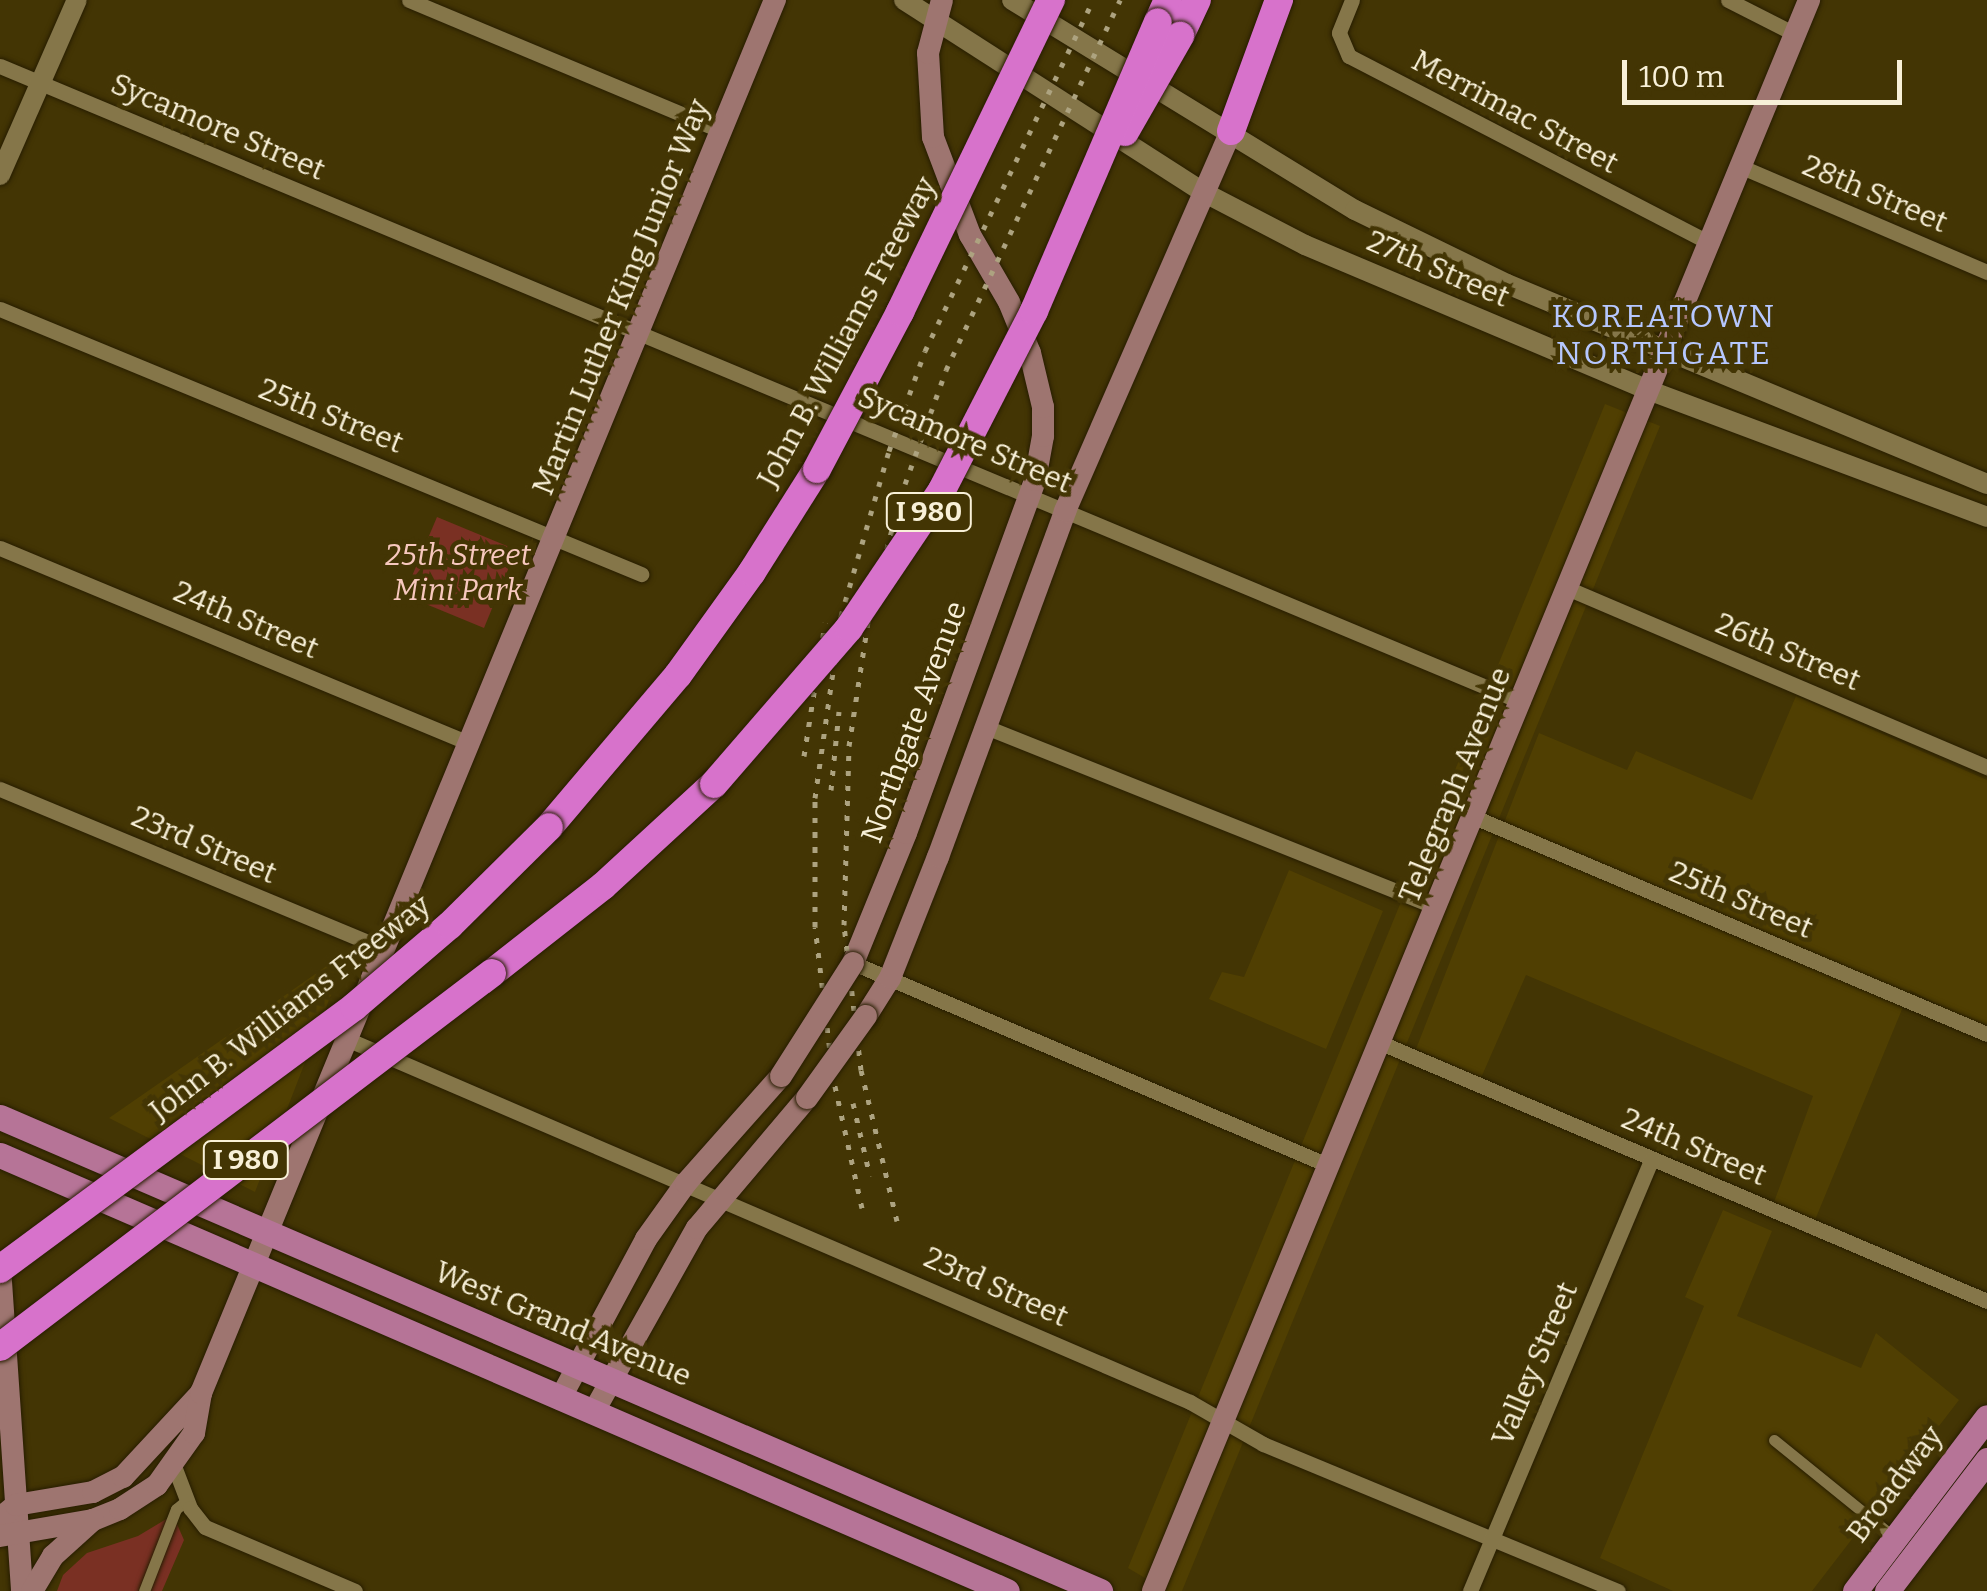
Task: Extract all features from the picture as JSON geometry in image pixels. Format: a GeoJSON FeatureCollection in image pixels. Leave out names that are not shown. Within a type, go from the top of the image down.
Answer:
{"type":"FeatureCollection","features":[{"type":"Feature","properties":{"kind":"highway","name":"John B. Williams Freeway"},"geometry":{"type":"LineString","coordinates":[[0,1268],[354,1007],[450,925],[549,827],[678,676],[752,572],[817,469],[900,312],[1051,0]]}},
{"type":"Feature","properties":{"kind":"highway"},"geometry":{"type":"LineString","coordinates":[[1169,19],[1196,0]]}},
{"type":"Feature","properties":{"kind":"highway"},"geometry":{"type":"LineString","coordinates":[[1231,132],[1279,0]]}},
{"type":"Feature","properties":{"kind":"highway","name":"I 980"},"geometry":{"type":"LineString","coordinates":[[0,1348],[603,886],[714,784],[824,660],[921,524],[1005,374],[1082,200],[1169,19]]}},
{"type":"Feature","properties":{"kind":"main road","name":"Martin Luther King Junior Way"},"geometry":{"type":"LineString","coordinates":[[174,1466],[194,1433],[201,1393],[775,0]]}},
{"type":"Feature","properties":{"kind":"main road","name":"Telegraph Avenue"},"geometry":{"type":"LineString","coordinates":[[1153,1591],[1809,0]]}},
{"type":"Feature","properties":{"kind":"main road","name":"Northgate Avenue"},"geometry":{"type":"LineString","coordinates":[[560,1399],[646,1239],[686,1183],[781,1076],[853,962],[906,833],[1040,466],[1043,406],[1030,353],[1009,302],[970,235],[933,137],[928,53],[939,8]]}},
{"type":"Feature","properties":{"kind":"main road"},"geometry":{"type":"LineString","coordinates":[[593,1413],[697,1228],[807,1098],[890,978],[1065,512],[1231,132]]}},
{"type":"Feature","properties":{"kind":"main road","name":"West Grand Avenue"},"geometry":{"type":"LineString","coordinates":[[0,1117],[1100,1591]]}},
{"type":"Feature","properties":{"kind":"main road"},"geometry":{"type":"LineString","coordinates":[[0,1155],[1007,1591]]}},
{"type":"Feature","properties":{"kind":"main road"},"geometry":{"type":"LineString","coordinates":[[0,1268],[10,1428],[9,1523],[22,1591]]}},
{"type":"Feature","properties":{"kind":"main road","name":"Martin Luther King Junior Way"},"geometry":{"type":"LineString","coordinates":[[9,1523],[109,1485],[157,1444],[201,1393]]}},
{"type":"Feature","properties":{"kind":"main road","name":"Broadway"},"geometry":{"type":"LineString","coordinates":[[1854,1591],[1987,1417]]}},
{"type":"Feature","properties":{"kind":"main road","name":"Broadway"},"geometry":{"type":"LineString","coordinates":[[1887,1591],[1987,1460]]}},
{"type":"Feature","properties":{"kind":"main road"},"geometry":{"type":"LineString","coordinates":[[32,1591],[53,1556],[92,1520],[136,1500],[174,1466]]}},
{"type":"Feature","properties":{"kind":"main road"},"geometry":{"type":"LineString","coordinates":[[9,1523],[92,1520]]}},
{"type":"Feature","properties":{"kind":"street"},"geometry":{"type":"LineString","coordinates":[[0,175],[76,0]]}},
{"type":"Feature","properties":{"kind":"street"},"geometry":{"type":"LineString","coordinates":[[409,0],[722,131]]}},
{"type":"Feature","properties":{"kind":"street","name":"27th Street"},"geometry":{"type":"LineString","coordinates":[[904,0],[939,8],[1205,192],[1305,245],[1648,390],[1987,517]]}},
{"type":"Feature","properties":{"kind":"street","name":"27th Street"},"geometry":{"type":"LineString","coordinates":[[1012,0],[1355,210],[1507,284],[1987,484]]}},
{"type":"Feature","properties":{"kind":"street","name":"Merrimac Street"},"geometry":{"type":"LineString","coordinates":[[1352,0],[1339,33],[1349,56],[1711,244]]}},
{"type":"Feature","properties":{"kind":"street"},"geometry":{"type":"LineString","coordinates":[[1728,0],[1795,34]]}},
{"type":"Feature","properties":{"kind":"street","name":"Sycamore Street"},"geometry":{"type":"LineString","coordinates":[[0,66],[1522,702]]}},
{"type":"Feature","properties":{"kind":"street","name":"28th Street"},"geometry":{"type":"LineString","coordinates":[[1742,167],[1987,272]]}},
{"type":"Feature","properties":{"kind":"street","name":"25th Street"},"geometry":{"type":"LineString","coordinates":[[0,309],[641,574]]}},
{"type":"Feature","properties":{"kind":"street","name":"24th Street"},"geometry":{"type":"LineString","coordinates":[[0,548],[470,744]]}},
{"type":"Feature","properties":{"kind":"street","name":"26th Street"},"geometry":{"type":"LineString","coordinates":[[1567,588],[1987,767]]}},
{"type":"Feature","properties":{"kind":"street"},"geometry":{"type":"LineString","coordinates":[[986,727],[1437,907]]}},
{"type":"Feature","properties":{"kind":"street","name":"23rd Street"},"geometry":{"type":"LineString","coordinates":[[0,790],[386,950]]}},
{"type":"Feature","properties":{"kind":"street","name":"25th Street"},"geometry":{"type":"LineString","coordinates":[[1474,817],[1987,1034]]}},
{"type":"Feature","properties":{"kind":"street"},"geometry":{"type":"LineString","coordinates":[[853,962],[1330,1166]]}},
{"type":"Feature","properties":{"kind":"street","name":"23rd Street"},"geometry":{"type":"LineString","coordinates":[[349,1040],[1190,1402],[1262,1444],[1618,1591]]}},
{"type":"Feature","properties":{"kind":"street","name":"24th Street"},"geometry":{"type":"LineString","coordinates":[[1381,1043],[1987,1301]]}},
{"type":"Feature","properties":{"kind":"street","name":"Valley Street"},"geometry":{"type":"LineString","coordinates":[[1470,1591],[1652,1159]]}},
{"type":"Feature","properties":{"kind":"street"},"geometry":{"type":"LineString","coordinates":[[0,1466],[10,1428]]}},
{"type":"Feature","properties":{"kind":"street"},"geometry":{"type":"LineString","coordinates":[[1774,1440],[1895,1538]]}},
{"type":"Feature","properties":{"kind":"street"},"geometry":{"type":"LineString","coordinates":[[174,1466],[186,1501],[205,1527],[354,1591]]}},
{"type":"Feature","properties":{"kind":"street"},"geometry":{"type":"LineString","coordinates":[[144,1591],[176,1509],[186,1501]]}},
{"type":"Feature","properties":{"kind":"shaded area"},"geometry":{"type":"Polygon","coordinates":[[[1605,404],[1660,426],[1182,1591],[1167,1591],[1128,1568],[1605,404]]]}},
{"type":"Feature","properties":{"kind":"shaded area"},"geometry":{"type":"Polygon","coordinates":[[[1796,696],[1987,780],[1987,1030],[1910,990],[1815,1220],[1774,1202],[1813,1096],[1526,975],[1481,1078],[1416,1049],[1539,733],[1627,770],[1636,751],[1752,800],[1796,696]]]}},
{"type":"Feature","properties":{"kind":"shaded area"},"geometry":{"type":"Polygon","coordinates":[[[1289,870],[1383,911],[1326,1049],[1209,999],[1222,972],[1244,977],[1289,870]]]}},
{"type":"Feature","properties":{"kind":"shaded area"},"geometry":{"type":"Polygon","coordinates":[[[348,951],[255,1192],[109,1118],[217,1043],[348,951]]]}},
{"type":"Feature","properties":{"kind":"shaded area"},"geometry":{"type":"Polygon","coordinates":[[[1723,1210],[1772,1231],[1737,1316],[1861,1368],[1876,1333],[1959,1400],[1812,1591],[1673,1591],[1600,1558],[1704,1306],[1685,1297],[1723,1210]]]}},
{"type":"Feature","properties":{"kind":"green space","name":"25th Street Mini Park"},"geometry":{"type":"Polygon","coordinates":[[[437,517],[507,546],[512,560],[484,628],[404,595],[437,517]]]}},
{"type":"Feature","properties":{"kind":"green space"},"geometry":{"type":"Polygon","coordinates":[[[173,1515],[184,1540],[162,1591],[57,1591],[63,1575],[87,1553],[138,1536],[173,1515]]]}},
{"type":"Feature","properties":{"kind":"railway"},"geometry":{"type":"LineString","coordinates":[[862,1208],[833,1077],[815,927],[815,798],[841,616],[889,451],[925,351],[1093,0]]}},
{"type":"Feature","properties":{"kind":"railway"},"geometry":{"type":"LineString","coordinates":[[897,1221],[861,1070],[844,925],[849,746],[868,622],[900,498],[946,370],[1120,0]]}},
{"type":"Feature","properties":{"kind":"railway"},"geometry":{"type":"LineString","coordinates":[[804,756],[825,623]]}},
{"type":"Feature","properties":{"kind":"railway"},"geometry":{"type":"LineString","coordinates":[[831,790],[839,711]]}},
{"type":"Feature","properties":{"kind":"railway"},"geometry":{"type":"LineString","coordinates":[[853,1103],[870,1176]]}},
{"type":"Feature","properties":{"kind":"district","name":"KOREATOWN NORTHGATE"},"geometry":{"type":"Point","coordinates":[1664,336]}}]}
